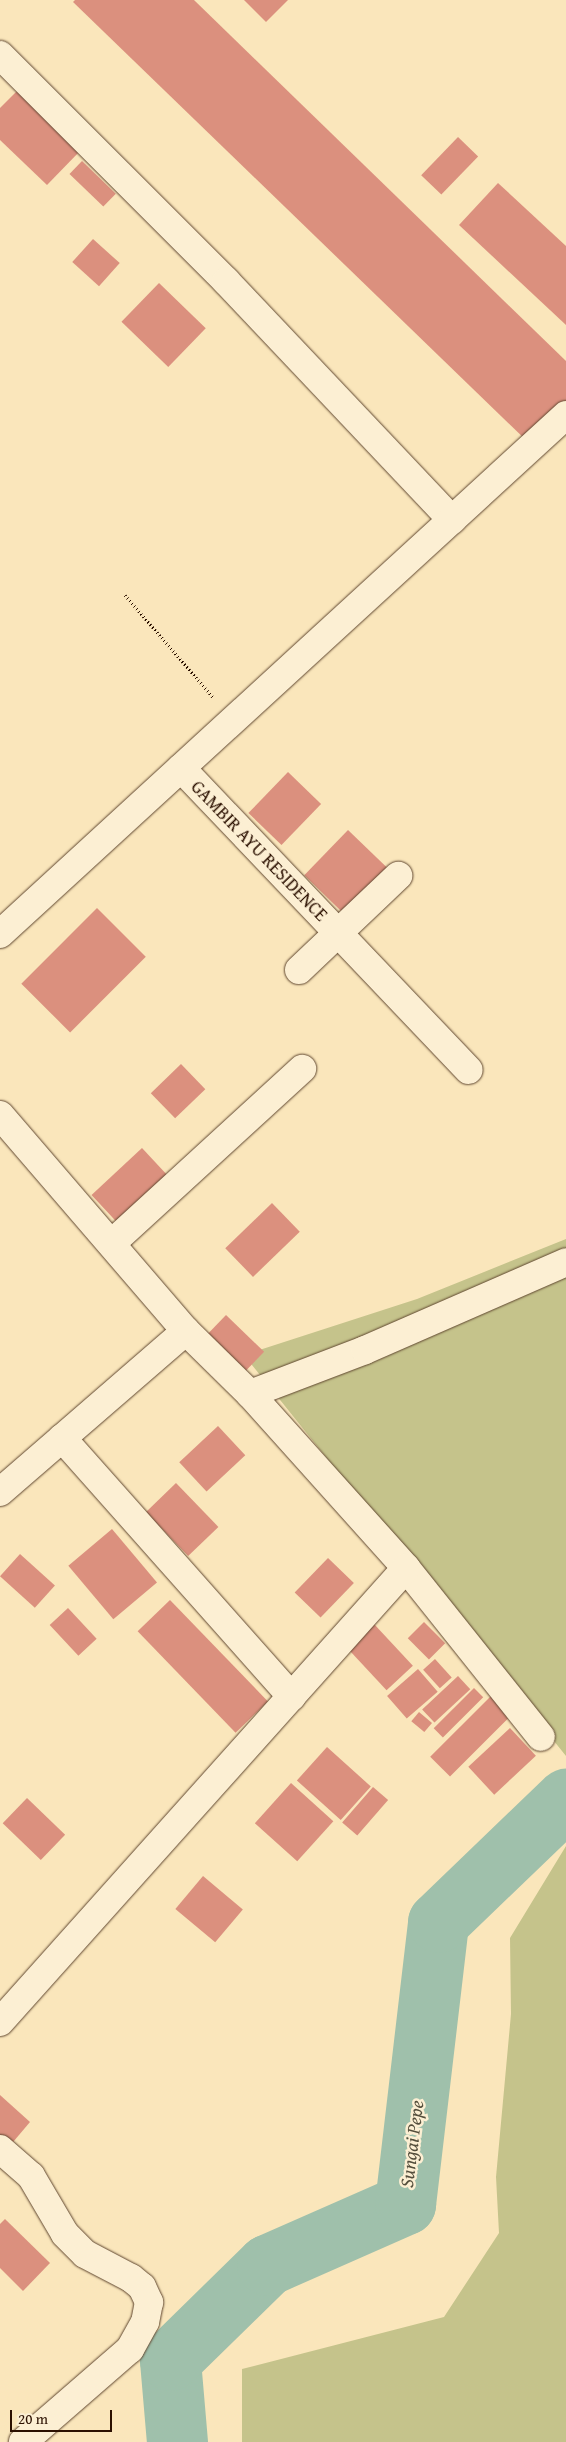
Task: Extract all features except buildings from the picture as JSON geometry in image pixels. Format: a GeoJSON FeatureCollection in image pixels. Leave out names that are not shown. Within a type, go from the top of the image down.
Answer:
{"type":"FeatureCollection","features":[{"type":"Feature","properties":{"kind":"street"},"geometry":{"type":"LineString","coordinates":[[0,56],[226,281],[452,520]]}},
{"type":"Feature","properties":{"kind":"street"},"geometry":{"type":"LineString","coordinates":[[0,934],[566,415]]}},
{"type":"Feature","properties":{"kind":"street","name":"GAMBIR AYU RESIDENCE"},"geometry":{"type":"LineString","coordinates":[[181,768],[469,1070]]}},
{"type":"Feature","properties":{"kind":"street","name":"GAMBIR AYU RESIDENCE"},"geometry":{"type":"LineString","coordinates":[[299,970],[398,876]]}},
{"type":"Feature","properties":{"kind":"street"},"geometry":{"type":"LineString","coordinates":[[112,1243],[302,1069]]}},
{"type":"Feature","properties":{"kind":"street"},"geometry":{"type":"LineString","coordinates":[[0,1115],[112,1243],[186,1332],[250,1394],[406,1568],[542,1737]]}},
{"type":"Feature","properties":{"kind":"street"},"geometry":{"type":"LineString","coordinates":[[250,1394],[365,1350],[566,1262]]}},
{"type":"Feature","properties":{"kind":"street"},"geometry":{"type":"LineString","coordinates":[[0,1492],[186,1332]]}},
{"type":"Feature","properties":{"kind":"street"},"geometry":{"type":"LineString","coordinates":[[62,1438],[292,1697]]}},
{"type":"Feature","properties":{"kind":"street"},"geometry":{"type":"LineString","coordinates":[[0,2022],[406,1568]]}},
{"type":"Feature","properties":{"kind":"street"},"geometry":{"type":"LineString","coordinates":[[0,2149],[31,2176],[65,2234],[85,2254],[130,2278],[142,2287],[150,2302],[145,2322],[130,2349],[22,2442]]}},
{"type":"Feature","properties":{"kind":"path"},"geometry":{"type":"LineString","coordinates":[[126,595],[233,720]]}},
{"type":"Feature","properties":{"kind":"shaded area"},"geometry":{"type":"Polygon","coordinates":[[[566,1239],[566,1756],[244,1355],[417,1299],[566,1239]]]}},
{"type":"Feature","properties":{"kind":"shaded area"},"geometry":{"type":"Polygon","coordinates":[[[566,1846],[566,2442],[242,2442],[242,2369],[444,2317],[499,2233],[496,2177],[511,2014],[510,1938],[566,1846]]]}},
{"type":"Feature","properties":{"kind":"waterway","name":"Sungai Pepe"},"geometry":{"type":"LineString","coordinates":[[177,2442],[170,2360],[267,2265],[405,2204],[438,1922],[566,1799]]}}]}
